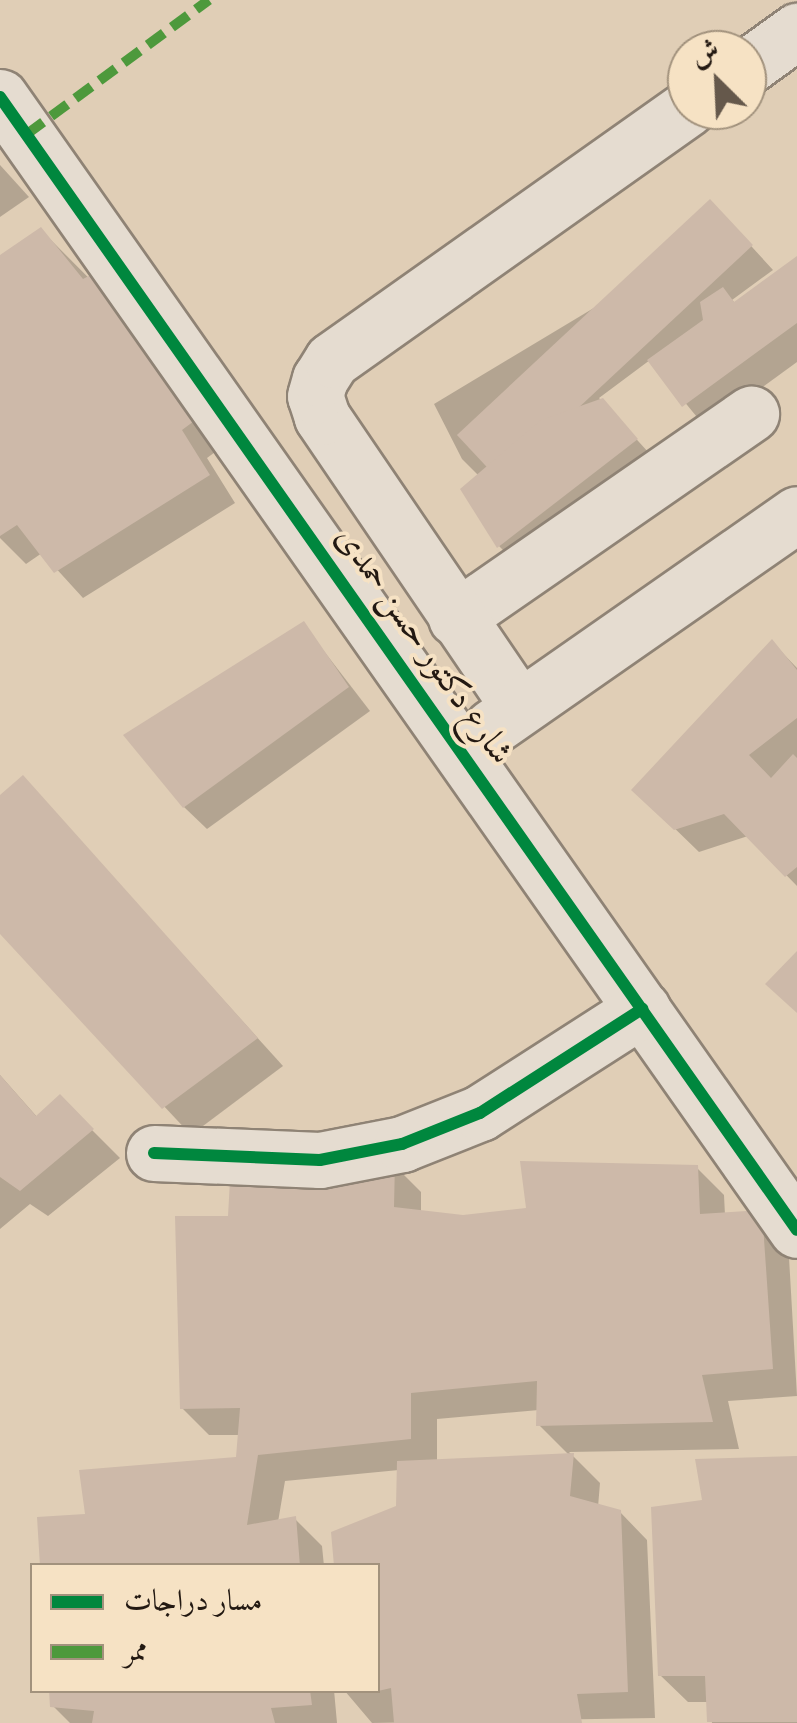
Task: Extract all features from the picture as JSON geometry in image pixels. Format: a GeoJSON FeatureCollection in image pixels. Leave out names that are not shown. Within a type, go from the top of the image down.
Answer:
{"type":"FeatureCollection","features":[{"type":"Feature","properties":{"kind":"street"},"geometry":{"type":"LineString","coordinates":[[767,52],[797,31]]}},
{"type":"Feature","properties":{"kind":"street","name":"شارع دكتور حسن حمدى"},"geometry":{"type":"LineString","coordinates":[[0,97],[797,1230]]}},
{"type":"Feature","properties":{"kind":"street"},"geometry":{"type":"LineString","coordinates":[[519,707],[322,417],[315,396],[332,360],[667,123]]}},
{"type":"Feature","properties":{"kind":"street"},"geometry":{"type":"LineString","coordinates":[[456,618],[751,414]]}},
{"type":"Feature","properties":{"kind":"street"},"geometry":{"type":"LineString","coordinates":[[459,749],[797,514]]}},
{"type":"Feature","properties":{"kind":"street"},"geometry":{"type":"LineString","coordinates":[[154,1153],[320,1160],[402,1144],[480,1113],[642,1009]]}},
{"type":"Feature","properties":{"kind":"building"},"geometry":{"type":"Polygon","coordinates":[[[710,199],[753,245],[500,481],[457,435],[710,199]]]}},
{"type":"Feature","properties":{"kind":"building"},"geometry":{"type":"Polygon","coordinates":[[[41,227],[83,279],[117,261],[217,404],[182,430],[210,475],[54,573],[17,525],[0,536],[0,255],[41,227]]]}},
{"type":"Feature","properties":{"kind":"building"},"geometry":{"type":"Polygon","coordinates":[[[797,256],[797,323],[682,407],[647,360],[703,320],[700,302],[723,287],[734,302],[797,256]]]}},
{"type":"Feature","properties":{"kind":"building"},"geometry":{"type":"Polygon","coordinates":[[[603,398],[638,439],[497,548],[460,489],[541,420],[603,398]]]}},
{"type":"Feature","properties":{"kind":"building"},"geometry":{"type":"Polygon","coordinates":[[[304,621],[349,687],[183,808],[123,735],[304,621]]]}},
{"type":"Feature","properties":{"kind":"building"},"geometry":{"type":"Polygon","coordinates":[[[772,639],[797,670],[797,718],[749,755],[771,778],[793,754],[797,758],[797,867],[785,877],[724,814],[674,830],[631,790],[772,639]]]}},
{"type":"Feature","properties":{"kind":"building"},"geometry":{"type":"Polygon","coordinates":[[[23,775],[258,1038],[162,1109],[0,934],[0,795],[23,775]]]}},
{"type":"Feature","properties":{"kind":"building"},"geometry":{"type":"Polygon","coordinates":[[[797,951],[797,1013],[765,984],[797,951]]]}},
{"type":"Feature","properties":{"kind":"building"},"geometry":{"type":"Polygon","coordinates":[[[0,1075],[36,1116],[60,1094],[94,1129],[20,1191],[0,1177],[0,1075]]]}},
{"type":"Feature","properties":{"kind":"building"},"geometry":{"type":"Polygon","coordinates":[[[520,1161],[698,1165],[700,1214],[762,1210],[773,1369],[702,1375],[713,1422],[536,1426],[537,1381],[411,1393],[411,1439],[258,1455],[247,1525],[296,1516],[300,1563],[40,1563],[37,1517],[85,1514],[79,1470],[236,1457],[240,1408],[180,1409],[175,1216],[228,1216],[230,1180],[395,1162],[394,1207],[463,1215],[526,1208],[520,1161]]]}},
{"type":"Feature","properties":{"kind":"building"},"geometry":{"type":"Polygon","coordinates":[[[574,1453],[570,1496],[621,1510],[628,1692],[577,1694],[582,1723],[394,1723],[391,1688],[380,1691],[380,1563],[334,1563],[331,1532],[396,1506],[397,1461],[574,1453]]]}},
{"type":"Feature","properties":{"kind":"building"},"geometry":{"type":"Polygon","coordinates":[[[797,1456],[797,1722],[707,1722],[705,1676],[658,1676],[651,1507],[702,1500],[695,1459],[797,1456]]]}},
{"type":"Feature","properties":{"kind":"building"},"geometry":{"type":"Polygon","coordinates":[[[49,1693],[310,1693],[312,1705],[271,1708],[275,1723],[92,1723],[94,1711],[50,1707],[49,1693]]]}},
{"type":"Feature","properties":{"kind":"marked path"},"geometry":{"type":"LineString","coordinates":[[27,134],[209,0]]}},
{"type":"Feature","properties":{"kind":"cycle path"},"geometry":{"type":"LineString","coordinates":[[0,97],[797,1230]]}},
{"type":"Feature","properties":{"kind":"cycle path"},"geometry":{"type":"LineString","coordinates":[[154,1153],[320,1160],[402,1144],[480,1113],[642,1009]]}}]}
